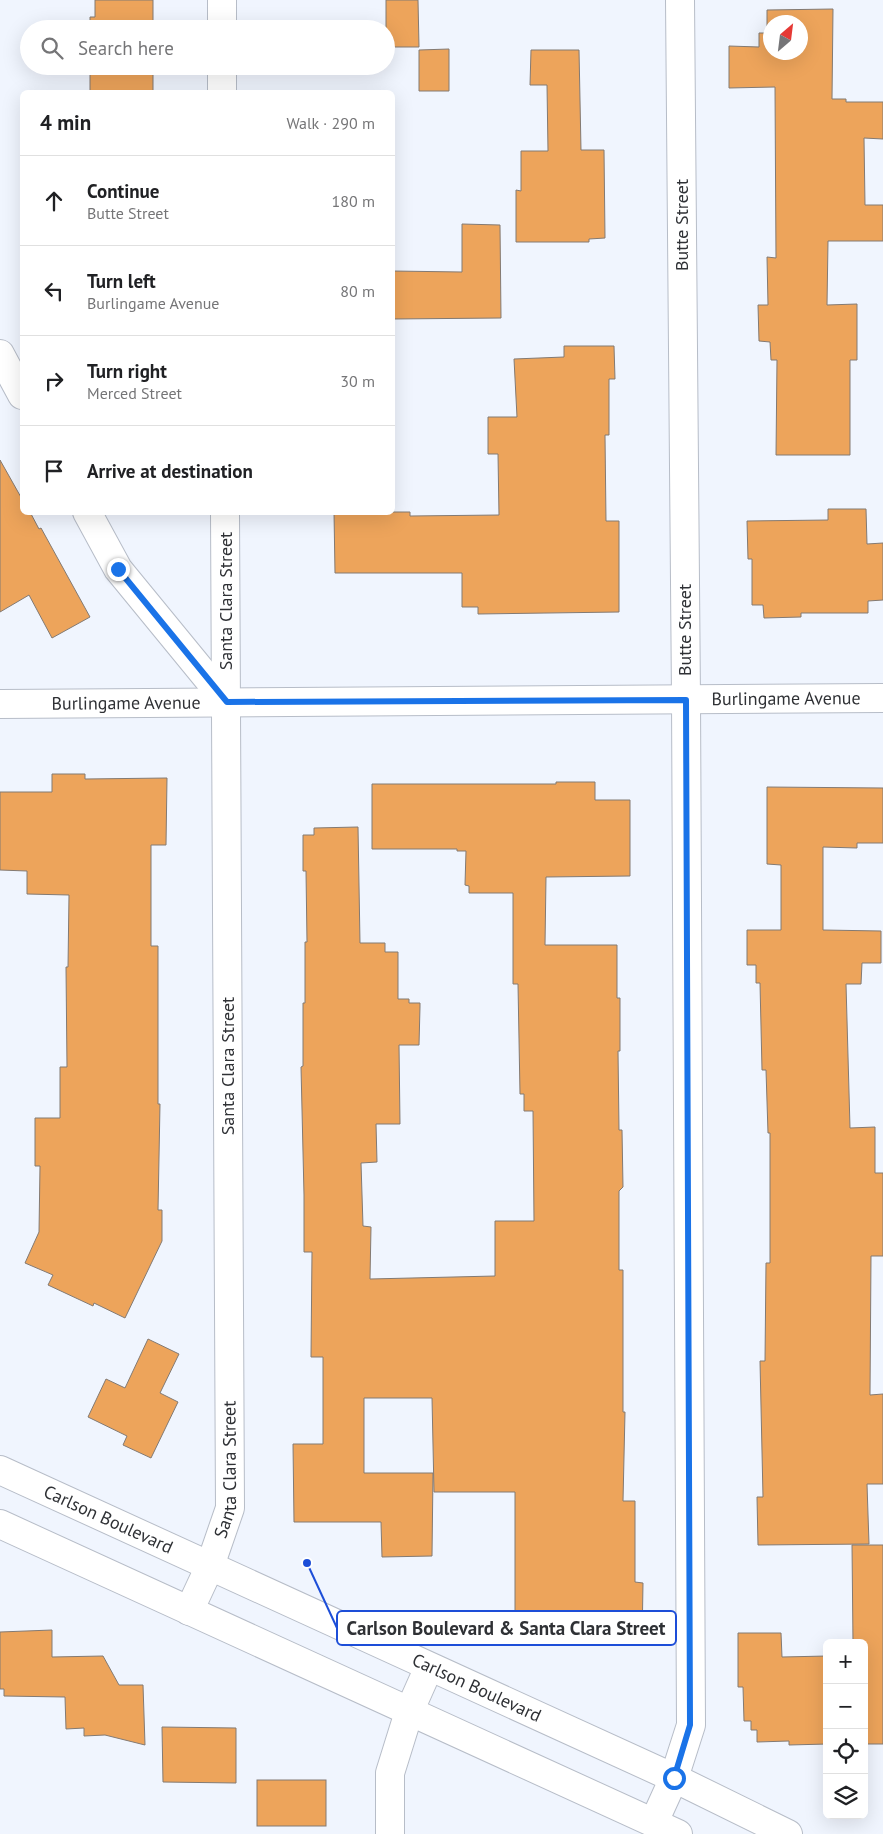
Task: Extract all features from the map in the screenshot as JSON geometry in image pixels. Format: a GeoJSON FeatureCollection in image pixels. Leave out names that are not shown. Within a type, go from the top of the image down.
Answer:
{"type":"FeatureCollection","features":[{"type":"Feature","properties":{"kind":"street"},"geometry":{"type":"LineString","coordinates":[[222,0],[222,20]]}},
{"type":"Feature","properties":{"kind":"street","name":"Butte Street"},"geometry":{"type":"LineString","coordinates":[[654,1822],[674,1778],[690,1725],[686,700],[680,0]]}},
{"type":"Feature","properties":{"kind":"street"},"geometry":{"type":"LineString","coordinates":[[222,75],[222,90]]}},
{"type":"Feature","properties":{"kind":"street"},"geometry":{"type":"LineString","coordinates":[[0,354],[20,391]]}},
{"type":"Feature","properties":{"kind":"street"},"geometry":{"type":"LineString","coordinates":[[89,515],[118,569],[227,702]]}},
{"type":"Feature","properties":{"kind":"street","name":"Santa Clara Street"},"geometry":{"type":"LineString","coordinates":[[189,1611],[210,1566],[230,1508],[225,515]]}},
{"type":"Feature","properties":{"kind":"street","name":"Burlingame Avenue"},"geometry":{"type":"LineString","coordinates":[[0,704],[883,698]]}},
{"type":"Feature","properties":{"kind":"street","name":"Carlson Boulevard"},"geometry":{"type":"LineString","coordinates":[[0,1470],[674,1778],[788,1834]]}},
{"type":"Feature","properties":{"kind":"street"},"geometry":{"type":"LineString","coordinates":[[0,1524],[678,1834]]}},
{"type":"Feature","properties":{"kind":"street"},"geometry":{"type":"LineString","coordinates":[[390,1834],[390,1773],[409,1712],[429,1667]]}},
{"type":"Feature","properties":{"kind":"building"},"geometry":{"type":"Polygon","coordinates":[[[95,0],[153,0],[153,20],[90,20],[90,17],[95,17],[95,0]]]}},
{"type":"Feature","properties":{"kind":"building"},"geometry":{"type":"Polygon","coordinates":[[[386,0],[418,0],[419,47],[395,47],[395,20],[386,20],[386,0]]]}},
{"type":"Feature","properties":{"kind":"building"},"geometry":{"type":"Polygon","coordinates":[[[833,9],[832,99],[846,99],[846,102],[883,102],[883,139],[864,138],[865,205],[883,205],[883,241],[828,241],[827,305],[857,304],[857,360],[850,360],[850,455],[776,455],[777,360],[771,360],[770,342],[759,341],[758,305],[768,305],[767,257],[776,258],[775,87],[729,88],[729,46],[759,47],[759,33],[763,33],[763,60],[808,60],[808,15],[767,15],[767,10],[833,9]]]}},
{"type":"Feature","properties":{"kind":"building"},"geometry":{"type":"Polygon","coordinates":[[[449,49],[449,91],[419,91],[419,50],[449,49]]]}},
{"type":"Feature","properties":{"kind":"building"},"geometry":{"type":"Polygon","coordinates":[[[531,50],[579,50],[581,150],[604,150],[605,238],[589,239],[589,242],[516,242],[516,190],[521,191],[521,151],[548,151],[547,85],[530,85],[531,50]]]}},
{"type":"Feature","properties":{"kind":"building"},"geometry":{"type":"Polygon","coordinates":[[[90,75],[153,75],[153,90],[90,90],[90,75]]]}},
{"type":"Feature","properties":{"kind":"building"},"geometry":{"type":"Polygon","coordinates":[[[462,224],[500,225],[501,318],[395,319],[395,271],[462,272],[462,224]]]}},
{"type":"Feature","properties":{"kind":"building"},"geometry":{"type":"Polygon","coordinates":[[[564,346],[614,346],[615,379],[609,379],[609,435],[605,435],[606,521],[619,521],[619,612],[478,614],[478,607],[462,607],[462,573],[335,573],[334,515],[395,515],[395,512],[410,512],[410,516],[499,515],[498,454],[488,454],[488,417],[517,417],[514,359],[564,357],[564,346]]]}},
{"type":"Feature","properties":{"kind":"building"},"geometry":{"type":"Polygon","coordinates":[[[0,460],[20,495],[20,515],[32,515],[39,529],[41,528],[90,617],[52,638],[29,595],[0,612],[0,460]]]}},
{"type":"Feature","properties":{"kind":"building"},"geometry":{"type":"Polygon","coordinates":[[[828,509],[866,509],[867,544],[883,543],[883,600],[868,601],[868,613],[801,613],[801,617],[764,618],[763,605],[752,605],[752,559],[748,559],[747,521],[828,520],[828,509]]]}},
{"type":"Feature","properties":{"kind":"building"},"geometry":{"type":"Polygon","coordinates":[[[52,774],[85,774],[85,779],[167,778],[166,845],[151,845],[151,946],[158,946],[158,1104],[160,1104],[158,1210],[162,1210],[162,1241],[125,1318],[94,1303],[93,1306],[48,1285],[53,1275],[25,1263],[39,1232],[40,1166],[35,1166],[35,1118],[60,1118],[60,1067],[67,1067],[66,967],[68,967],[69,895],[27,894],[27,871],[0,870],[0,792],[52,792],[52,774]]]}},
{"type":"Feature","properties":{"kind":"building"},"geometry":{"type":"Polygon","coordinates":[[[556,782],[595,782],[595,800],[630,800],[630,876],[546,877],[545,945],[617,945],[617,998],[620,998],[620,1051],[618,1051],[619,1130],[622,1130],[623,1187],[619,1191],[619,1270],[623,1270],[623,1412],[625,1412],[623,1501],[635,1501],[635,1582],[643,1583],[642,1643],[561,1641],[561,1626],[515,1626],[515,1492],[434,1492],[432,1398],[364,1398],[364,1473],[433,1473],[432,1556],[382,1557],[381,1522],[294,1522],[293,1444],[323,1444],[323,1357],[311,1357],[312,1252],[304,1252],[301,1067],[303,1066],[305,942],[307,942],[306,871],[303,871],[303,835],[314,835],[314,828],[358,827],[360,943],[385,943],[385,952],[398,952],[398,999],[409,999],[409,1003],[420,1003],[419,1045],[399,1045],[400,1124],[376,1124],[377,1162],[361,1163],[363,1226],[371,1227],[370,1279],[495,1276],[495,1221],[534,1221],[533,1111],[524,1111],[524,1094],[520,1094],[518,984],[513,984],[513,893],[469,893],[469,886],[465,885],[466,851],[457,851],[457,849],[372,849],[372,784],[556,784],[556,782]]]}},
{"type":"Feature","properties":{"kind":"building"},"geometry":{"type":"Polygon","coordinates":[[[767,787],[883,788],[883,843],[857,843],[857,848],[823,847],[823,930],[881,931],[881,963],[862,963],[861,984],[846,984],[850,1128],[875,1127],[875,1173],[883,1173],[883,1256],[871,1256],[870,1395],[883,1394],[883,1484],[867,1484],[869,1544],[758,1545],[757,1497],[763,1497],[760,1361],[765,1361],[766,1263],[770,1263],[770,1133],[768,1133],[766,1070],[762,1070],[760,983],[756,983],[756,965],[747,965],[747,930],[781,930],[781,865],[767,864],[767,787]]]}},
{"type":"Feature","properties":{"kind":"building"},"geometry":{"type":"Polygon","coordinates":[[[148,1339],[179,1354],[160,1393],[178,1402],[151,1458],[123,1445],[127,1436],[88,1417],[106,1379],[125,1388],[148,1339]]]}},
{"type":"Feature","properties":{"kind":"building"},"geometry":{"type":"Polygon","coordinates":[[[852,1545],[883,1545],[883,1744],[868,1744],[868,1639],[853,1639],[852,1545]]]}},
{"type":"Feature","properties":{"kind":"building"},"geometry":{"type":"Polygon","coordinates":[[[52,1630],[52,1657],[103,1656],[119,1685],[143,1685],[145,1745],[105,1735],[84,1736],[84,1728],[66,1729],[65,1697],[4,1696],[4,1689],[0,1689],[0,1632],[52,1630]]]}},
{"type":"Feature","properties":{"kind":"building"},"geometry":{"type":"Polygon","coordinates":[[[738,1633],[781,1633],[782,1657],[823,1656],[823,1744],[789,1745],[789,1741],[757,1742],[757,1730],[751,1730],[751,1721],[744,1721],[743,1687],[738,1687],[738,1633]]]}},
{"type":"Feature","properties":{"kind":"building"},"geometry":{"type":"Polygon","coordinates":[[[162,1727],[236,1728],[236,1783],[163,1782],[162,1727]]]}},
{"type":"Feature","properties":{"kind":"building"},"geometry":{"type":"Polygon","coordinates":[[[257,1780],[326,1780],[326,1826],[257,1826],[257,1780]]]}},
{"type":"Feature","properties":{"kind":"place","name":"Carlson Boulevard & Santa Clara Street"},"geometry":{"type":"Point","coordinates":[307,1563]}},
{"type":"Feature","properties":{"kind":"route"},"geometry":{"type":"LineString","coordinates":[[118,569],[227,702],[686,700],[690,1725],[674,1778]]}}]}
